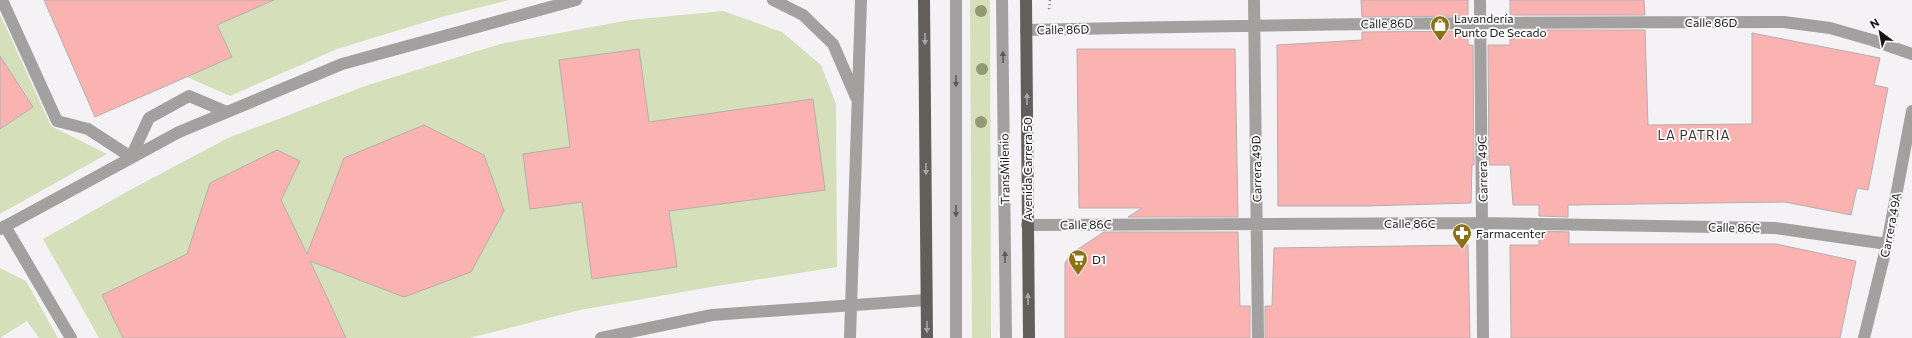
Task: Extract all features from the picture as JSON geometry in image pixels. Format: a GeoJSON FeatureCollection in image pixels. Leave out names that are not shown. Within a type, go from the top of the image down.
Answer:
{"type":"FeatureCollection","features":[{"type":"Feature","properties":{"kind":"main road"},"geometry":{"type":"LineString","coordinates":[[924,0],[927,338]]}},
{"type":"Feature","properties":{"kind":"main road","name":"Avenida Carrera 50"},"geometry":{"type":"LineString","coordinates":[[1026,0],[1029,338]]}},
{"type":"Feature","properties":{"kind":"street"},"geometry":{"type":"LineString","coordinates":[[2,0],[57,121],[88,129],[131,158]]}},
{"type":"Feature","properties":{"kind":"street"},"geometry":{"type":"LineString","coordinates":[[71,338],[3,228],[178,132],[342,64],[576,0]]}},
{"type":"Feature","properties":{"kind":"street"},"geometry":{"type":"LineString","coordinates":[[773,0],[803,15],[833,44],[858,100]]}},
{"type":"Feature","properties":{"kind":"street"},"geometry":{"type":"LineString","coordinates":[[850,338],[861,0]]}},
{"type":"Feature","properties":{"kind":"street"},"geometry":{"type":"LineString","coordinates":[[956,0],[956,338]]}},
{"type":"Feature","properties":{"kind":"street","name":"TransMilenio"},"geometry":{"type":"LineString","coordinates":[[1002,0],[1006,338]]}},
{"type":"Feature","properties":{"kind":"street","name":"Carrera 49D"},"geometry":{"type":"LineString","coordinates":[[1254,0],[1258,338]]}},
{"type":"Feature","properties":{"kind":"street","name":"Carrera 49C"},"geometry":{"type":"LineString","coordinates":[[1480,0],[1483,338]]}},
{"type":"Feature","properties":{"kind":"street","name":"Calle 86D"},"geometry":{"type":"LineString","coordinates":[[1026,30],[1255,24],[1784,22],[1830,28],[1872,40],[1912,54]]}},
{"type":"Feature","properties":{"kind":"street"},"geometry":{"type":"LineString","coordinates":[[131,158],[149,118],[189,96],[227,112]]}},
{"type":"Feature","properties":{"kind":"street","name":"Carrera 49A"},"geometry":{"type":"LineString","coordinates":[[1864,338],[1887,244],[1912,111]]}},
{"type":"Feature","properties":{"kind":"street","name":"Calle 86C"},"geometry":{"type":"LineString","coordinates":[[1027,225],[1482,223],[1775,228],[1887,244]]}},
{"type":"Feature","properties":{"kind":"street"},"geometry":{"type":"LineString","coordinates":[[601,338],[712,315],[926,300]]}},
{"type":"Feature","properties":{"kind":"green space"},"geometry":{"type":"Polygon","coordinates":[[[274,0],[509,0],[445,16],[337,49],[230,96],[187,77],[231,57],[217,25],[274,0]]]}},
{"type":"Feature","properties":{"kind":"green space"},"geometry":{"type":"Polygon","coordinates":[[[970,0],[990,0],[991,338],[972,338],[970,0]]]}},
{"type":"Feature","properties":{"kind":"green space"},"geometry":{"type":"Polygon","coordinates":[[[723,11],[782,32],[821,65],[836,104],[837,267],[580,310],[469,338],[99,338],[43,239],[130,190],[228,138],[365,86],[500,44],[630,20],[723,11]]]}},
{"type":"Feature","properties":{"kind":"green space"},"geometry":{"type":"Polygon","coordinates":[[[0,14],[51,126],[107,154],[0,214],[0,14]]]}},
{"type":"Feature","properties":{"kind":"green space"},"geometry":{"type":"Polygon","coordinates":[[[0,268],[26,281],[58,338],[39,338],[27,321],[0,338],[0,268]]]}},
{"type":"Feature","properties":{"kind":"building"},"geometry":{"type":"Polygon","coordinates":[[[44,0],[274,0],[217,25],[232,57],[95,117],[44,0]]]}},
{"type":"Feature","properties":{"kind":"building"},"geometry":{"type":"Polygon","coordinates":[[[1361,0],[1468,0],[1468,16],[1362,17],[1361,0]]]}},
{"type":"Feature","properties":{"kind":"building"},"geometry":{"type":"Polygon","coordinates":[[[1510,0],[1644,0],[1645,15],[1510,15],[1510,0]]]}},
{"type":"Feature","properties":{"kind":"building"},"geometry":{"type":"Polygon","coordinates":[[[1510,30],[1645,30],[1648,125],[1752,124],[1752,33],[1880,58],[1874,85],[1888,88],[1868,190],[1857,188],[1851,215],[1785,202],[1568,205],[1568,217],[1539,216],[1539,205],[1513,205],[1510,165],[1489,165],[1488,45],[1510,45],[1510,30]]]}},
{"type":"Feature","properties":{"kind":"building"},"geometry":{"type":"Polygon","coordinates":[[[1468,31],[1468,45],[1473,45],[1474,165],[1472,165],[1471,203],[1366,206],[1278,206],[1277,45],[1362,40],[1362,32],[1468,31]]]}},
{"type":"Feature","properties":{"kind":"building"},"geometry":{"type":"Polygon","coordinates":[[[639,49],[649,122],[813,99],[825,190],[669,211],[677,267],[592,279],[582,202],[530,209],[523,154],[570,147],[559,60],[639,49]]]}},
{"type":"Feature","properties":{"kind":"building"},"geometry":{"type":"Polygon","coordinates":[[[1077,49],[1235,49],[1238,217],[1128,217],[1142,208],[1079,208],[1077,49]]]}},
{"type":"Feature","properties":{"kind":"building"},"geometry":{"type":"Polygon","coordinates":[[[0,56],[33,107],[0,129],[0,56]]]}},
{"type":"Feature","properties":{"kind":"building"},"geometry":{"type":"Polygon","coordinates":[[[424,125],[484,155],[504,211],[471,272],[404,297],[310,261],[346,338],[123,338],[102,295],[187,254],[210,183],[277,150],[300,161],[281,200],[307,254],[344,158],[424,125]]]}},
{"type":"Feature","properties":{"kind":"building"},"geometry":{"type":"Polygon","coordinates":[[[1539,231],[1569,232],[1569,244],[1776,244],[1856,261],[1840,338],[1511,338],[1510,245],[1539,245],[1539,231]]]}},
{"type":"Feature","properties":{"kind":"building"},"geometry":{"type":"Polygon","coordinates":[[[1104,232],[1238,232],[1240,306],[1250,306],[1250,338],[1065,338],[1065,263],[1072,253],[1104,232]]]}},
{"type":"Feature","properties":{"kind":"building"},"geometry":{"type":"Polygon","coordinates":[[[1468,245],[1470,338],[1265,338],[1265,306],[1272,306],[1274,248],[1468,245]]]}},
{"type":"Feature","properties":{"kind":"place","name":"Lavandería Punto De Secado"},"geometry":{"type":"Point","coordinates":[1440,42]}},
{"type":"Feature","properties":{"kind":"place","name":"Farmacenter"},"geometry":{"type":"Point","coordinates":[1462,250]}},
{"type":"Feature","properties":{"kind":"place","name":"D1"},"geometry":{"type":"Point","coordinates":[1078,276]}},
{"type":"Feature","properties":{"kind":"district","name":"LA PATRIA"},"geometry":{"type":"Point","coordinates":[1694,135]}}]}
